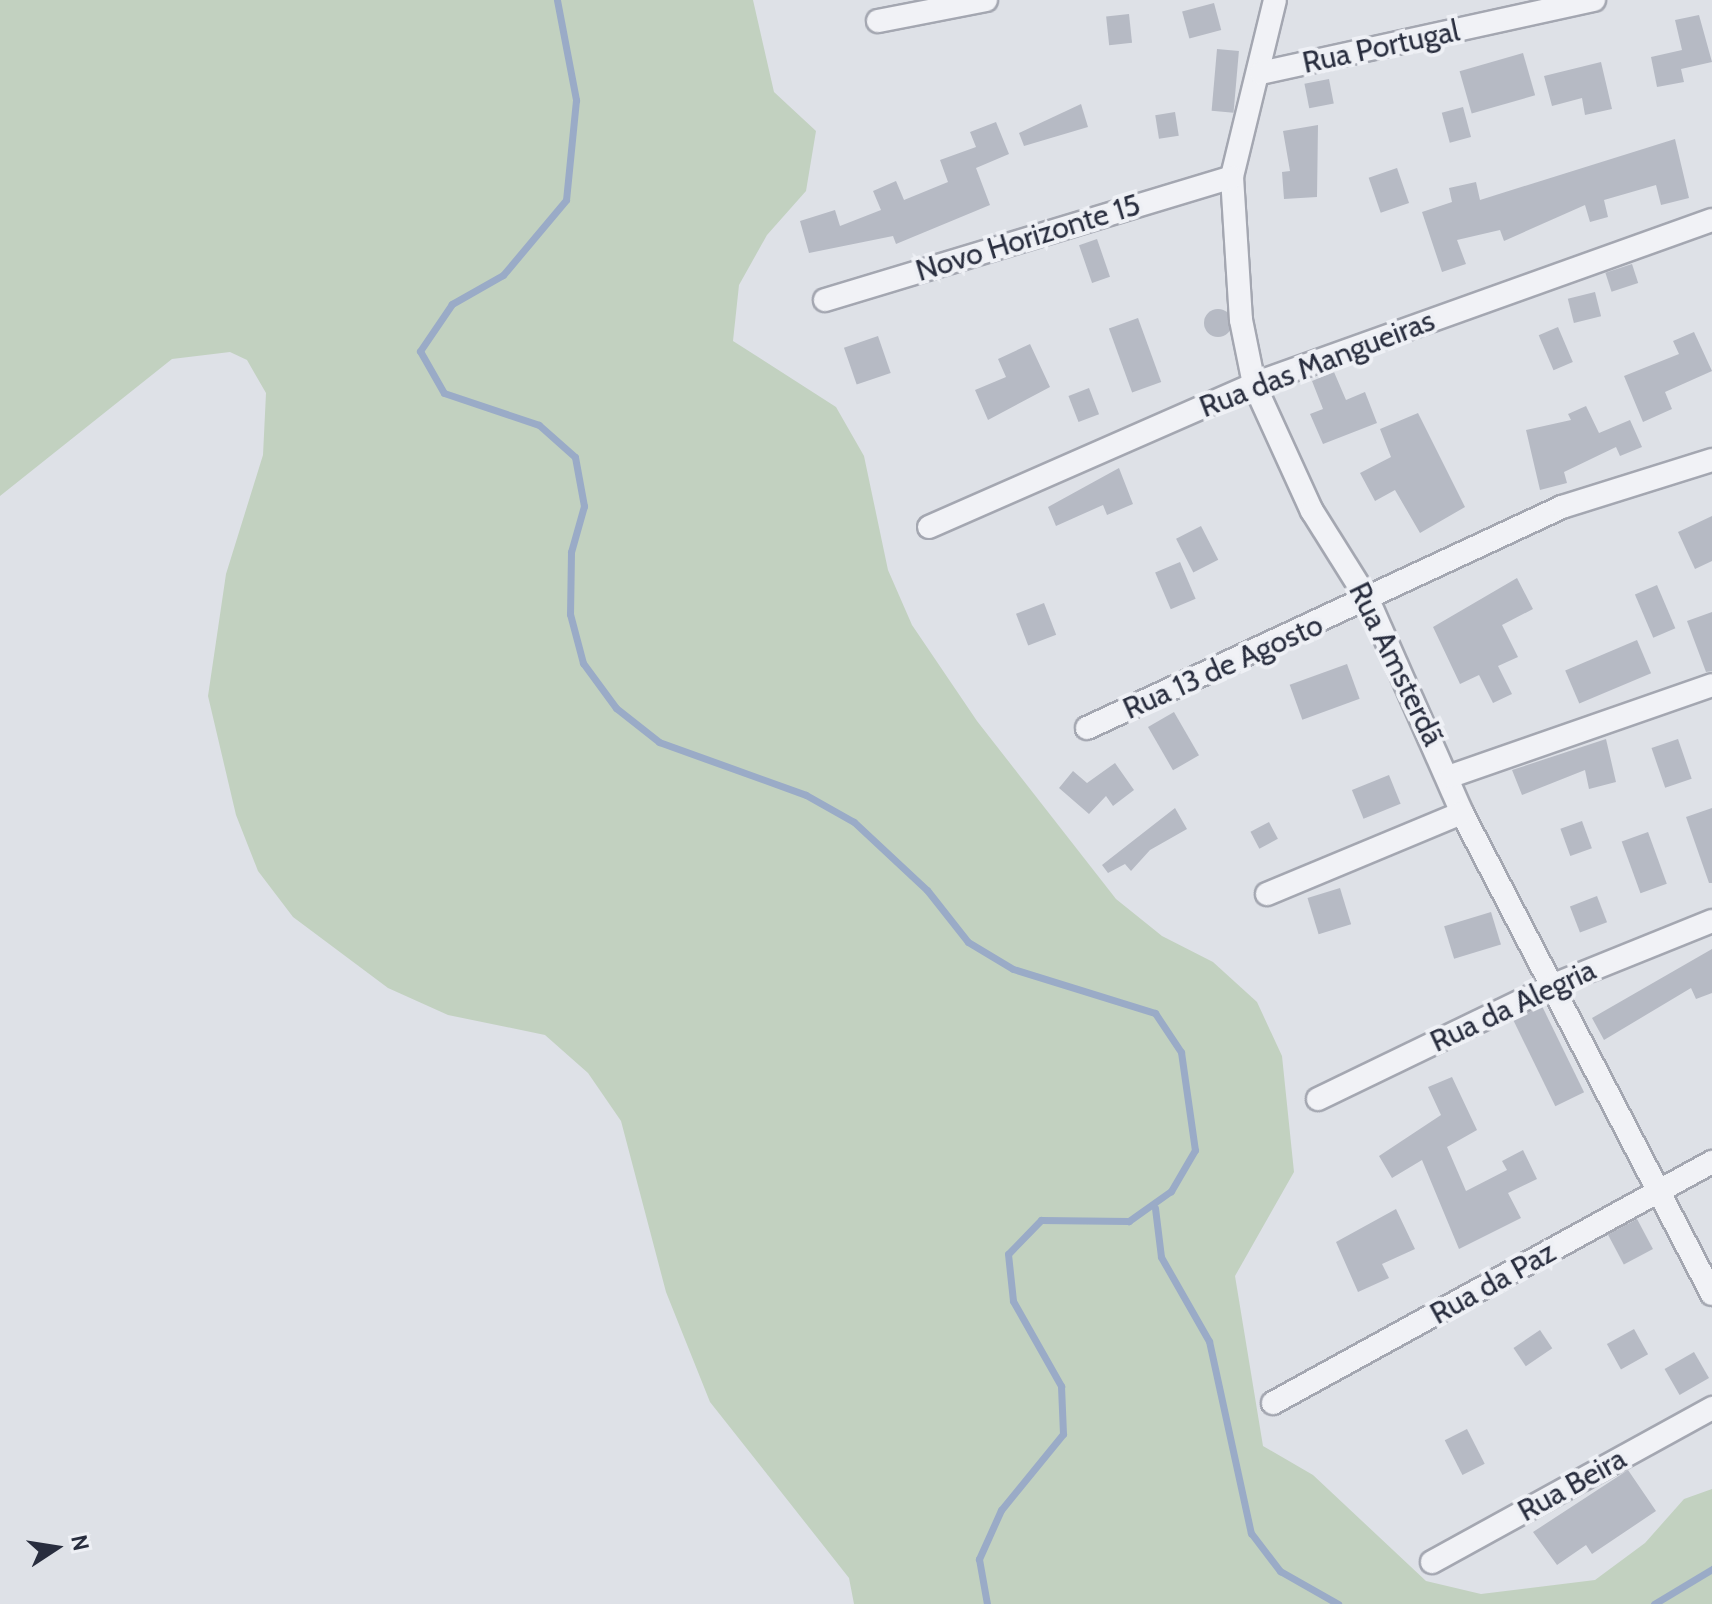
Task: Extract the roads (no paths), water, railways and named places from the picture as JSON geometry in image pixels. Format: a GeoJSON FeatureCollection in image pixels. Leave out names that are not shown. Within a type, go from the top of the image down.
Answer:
{"type":"FeatureCollection","features":[{"type":"Feature","properties":{"kind":"street"},"geometry":{"type":"LineString","coordinates":[[878,21],[986,0]]}},
{"type":"Feature","properties":{"kind":"street","name":"Rua Amsterdã"},"geometry":{"type":"LineString","coordinates":[[1275,0],[1261,73],[1232,177],[1241,320],[1254,384],[1312,511],[1369,602],[1451,776],[1462,813],[1556,984],[1656,1195],[1712,1294]]}},
{"type":"Feature","properties":{"kind":"street","name":"Rua Portugal"},"geometry":{"type":"LineString","coordinates":[[1261,73],[1594,0]]}},
{"type":"Feature","properties":{"kind":"street","name":"Novo Horizonte 15"},"geometry":{"type":"LineString","coordinates":[[825,300],[1232,177]]}},
{"type":"Feature","properties":{"kind":"street","name":"Rua das Mangueiras"},"geometry":{"type":"LineString","coordinates":[[929,527],[1254,384],[1712,220]]}},
{"type":"Feature","properties":{"kind":"street","name":"Rua 13 de Agosto"},"geometry":{"type":"LineString","coordinates":[[1087,728],[1369,602],[1562,507],[1712,460]]}},
{"type":"Feature","properties":{"kind":"street"},"geometry":{"type":"LineString","coordinates":[[1451,776],[1712,685]]}},
{"type":"Feature","properties":{"kind":"street"},"geometry":{"type":"LineString","coordinates":[[1267,894],[1462,813]]}},
{"type":"Feature","properties":{"kind":"street","name":"Rua da Alegria"},"geometry":{"type":"LineString","coordinates":[[1318,1099],[1556,984],[1712,921]]}},
{"type":"Feature","properties":{"kind":"street","name":"Rua da Paz"},"geometry":{"type":"LineString","coordinates":[[1273,1403],[1712,1162]]}},
{"type":"Feature","properties":{"kind":"street","name":"Rua Beira"},"geometry":{"type":"LineString","coordinates":[[1432,1562],[1712,1408]]}},
{"type":"Feature","properties":{"kind":"waterway"},"geometry":{"type":"LineString","coordinates":[[557,0],[576,100],[566,200],[503,275],[452,304],[420,351],[444,393],[539,425],[575,457],[584,506],[571,552],[570,614],[583,663],[616,708],[659,742],[806,795],[854,822],[927,890],[968,942],[1013,969],[1155,1013],[1181,1052],[1195,1150],[1171,1191],[1129,1221],[1041,1220],[1008,1254],[1013,1301],[1061,1386],[1063,1434],[1001,1510],[979,1559],[987,1604]]}},
{"type":"Feature","properties":{"kind":"waterway"},"geometry":{"type":"LineString","coordinates":[[1155,1208],[1161,1257],[1209,1341],[1251,1533],[1280,1571],[1338,1604]]}},
{"type":"Feature","properties":{"kind":"waterway"},"geometry":{"type":"LineString","coordinates":[[1654,1604],[1712,1569]]}}]}
